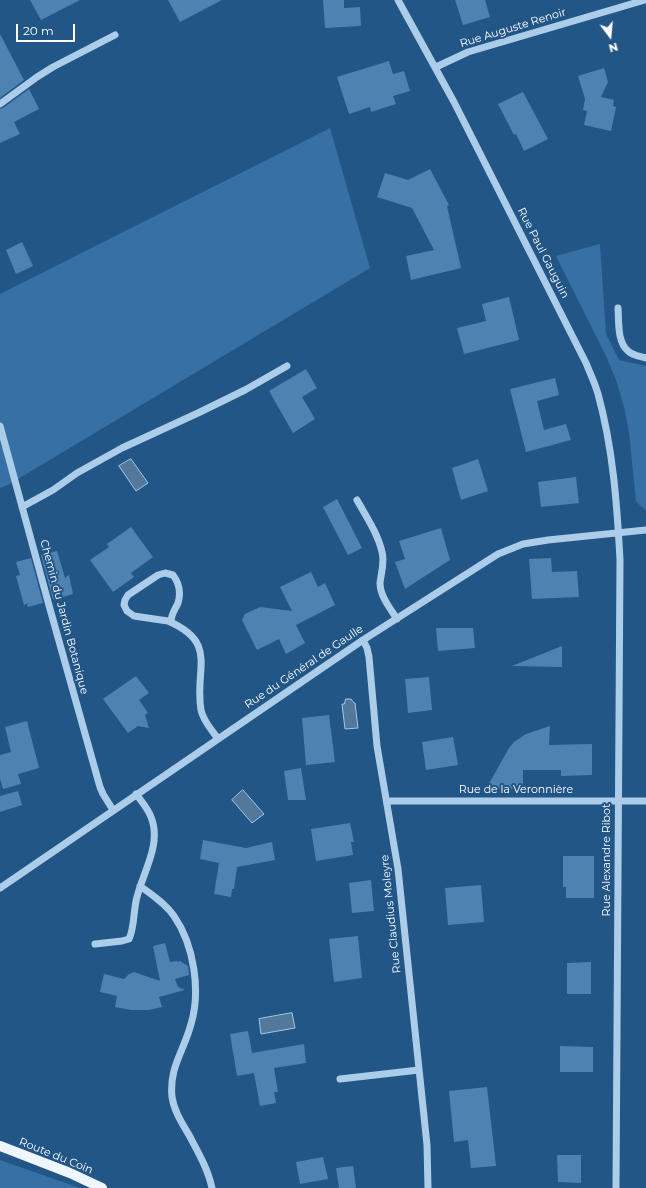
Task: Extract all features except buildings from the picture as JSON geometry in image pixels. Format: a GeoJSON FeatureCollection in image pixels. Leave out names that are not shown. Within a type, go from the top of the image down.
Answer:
{"type":"FeatureCollection","features":[{"type":"Feature","properties":{"kind":"main road","name":"Route du Coin"},"geometry":{"type":"LineString","coordinates":[[0,1146],[70,1173],[102,1188]]}},
{"type":"Feature","properties":{"kind":"street","name":"Rue Paul Gauguin"},"geometry":{"type":"LineString","coordinates":[[398,0],[436,67],[586,363],[597,392],[605,422],[611,456],[619,533]]}},
{"type":"Feature","properties":{"kind":"street","name":"Rue Auguste Renoir"},"geometry":{"type":"LineString","coordinates":[[436,67],[468,52],[645,0]]}},
{"type":"Feature","properties":{"kind":"street"},"geometry":{"type":"LineString","coordinates":[[0,104],[53,67],[115,35]]}},
{"type":"Feature","properties":{"kind":"street"},"geometry":{"type":"LineString","coordinates":[[618,308],[620,336],[623,345],[627,351],[632,354],[646,358]]}},
{"type":"Feature","properties":{"kind":"street"},"geometry":{"type":"LineString","coordinates":[[22,506],[53,490],[78,473],[122,448],[245,390],[287,366]]}},
{"type":"Feature","properties":{"kind":"street","name":"Chemin du Jardin Botanique"},"geometry":{"type":"LineString","coordinates":[[0,426],[100,787],[113,810]]}},
{"type":"Feature","properties":{"kind":"street"},"geometry":{"type":"LineString","coordinates":[[357,500],[377,536],[381,547],[383,562],[380,584],[381,591],[397,619]]}},
{"type":"Feature","properties":{"kind":"street","name":"Rue du Général de Gaulle"},"geometry":{"type":"LineString","coordinates":[[0,888],[363,640],[498,554],[523,544],[646,530]]}},
{"type":"Feature","properties":{"kind":"street","name":"Rue Alexandre Ribot"},"geometry":{"type":"LineString","coordinates":[[616,1188],[620,610],[619,533]]}},
{"type":"Feature","properties":{"kind":"street"},"geometry":{"type":"LineString","coordinates":[[171,622],[171,616],[178,603],[180,588],[173,575],[165,573],[158,575],[128,594],[124,605],[127,611],[134,616],[168,621],[178,625],[192,635],[198,645],[201,657],[201,712],[206,723],[218,739]]}},
{"type":"Feature","properties":{"kind":"street","name":"Rue Claudius Moleyre"},"geometry":{"type":"LineString","coordinates":[[363,640],[369,657],[377,746],[398,869],[420,1070],[427,1145],[428,1188]]}},
{"type":"Feature","properties":{"kind":"street"},"geometry":{"type":"LineString","coordinates":[[95,944],[129,939],[132,933],[135,904],[152,849],[154,837],[152,818],[136,794]]}},
{"type":"Feature","properties":{"kind":"street","name":"Rue de la Veronnière"},"geometry":{"type":"LineString","coordinates":[[387,801],[646,801]]}},
{"type":"Feature","properties":{"kind":"street"},"geometry":{"type":"LineString","coordinates":[[140,886],[168,908],[175,917],[192,960],[196,993],[195,1009],[187,1037],[173,1072],[172,1098],[181,1121],[206,1168],[212,1188]]}},
{"type":"Feature","properties":{"kind":"street"},"geometry":{"type":"LineString","coordinates":[[340,1079],[420,1070]]}},
{"type":"Feature","properties":{"kind":"shaded area"},"geometry":{"type":"Polygon","coordinates":[[[330,128],[370,268],[8,485],[0,488],[0,294],[330,128]]]}},
{"type":"Feature","properties":{"kind":"shaded area"},"geometry":{"type":"Polygon","coordinates":[[[600,244],[606,334],[619,360],[646,366],[646,510],[636,502],[629,432],[624,407],[616,380],[606,356],[556,256],[600,244]]]}},
{"type":"Feature","properties":{"kind":"shaded area"},"geometry":{"type":"Polygon","coordinates":[[[131,459],[148,483],[136,491],[119,466],[131,459]]]}},
{"type":"Feature","properties":{"kind":"shaded area"},"geometry":{"type":"Polygon","coordinates":[[[346,699],[351,699],[355,703],[358,728],[345,729],[342,704],[344,704],[346,699]]]}},
{"type":"Feature","properties":{"kind":"shaded area"},"geometry":{"type":"Polygon","coordinates":[[[243,790],[264,814],[252,823],[232,800],[243,790]]]}},
{"type":"Feature","properties":{"kind":"shaded area"},"geometry":{"type":"Polygon","coordinates":[[[292,1013],[295,1028],[261,1034],[259,1019],[292,1013]]]}},
{"type":"Feature","properties":{"kind":"shaded area"},"geometry":{"type":"Polygon","coordinates":[[[0,1160],[80,1188],[0,1188],[0,1160]]]}}]}
